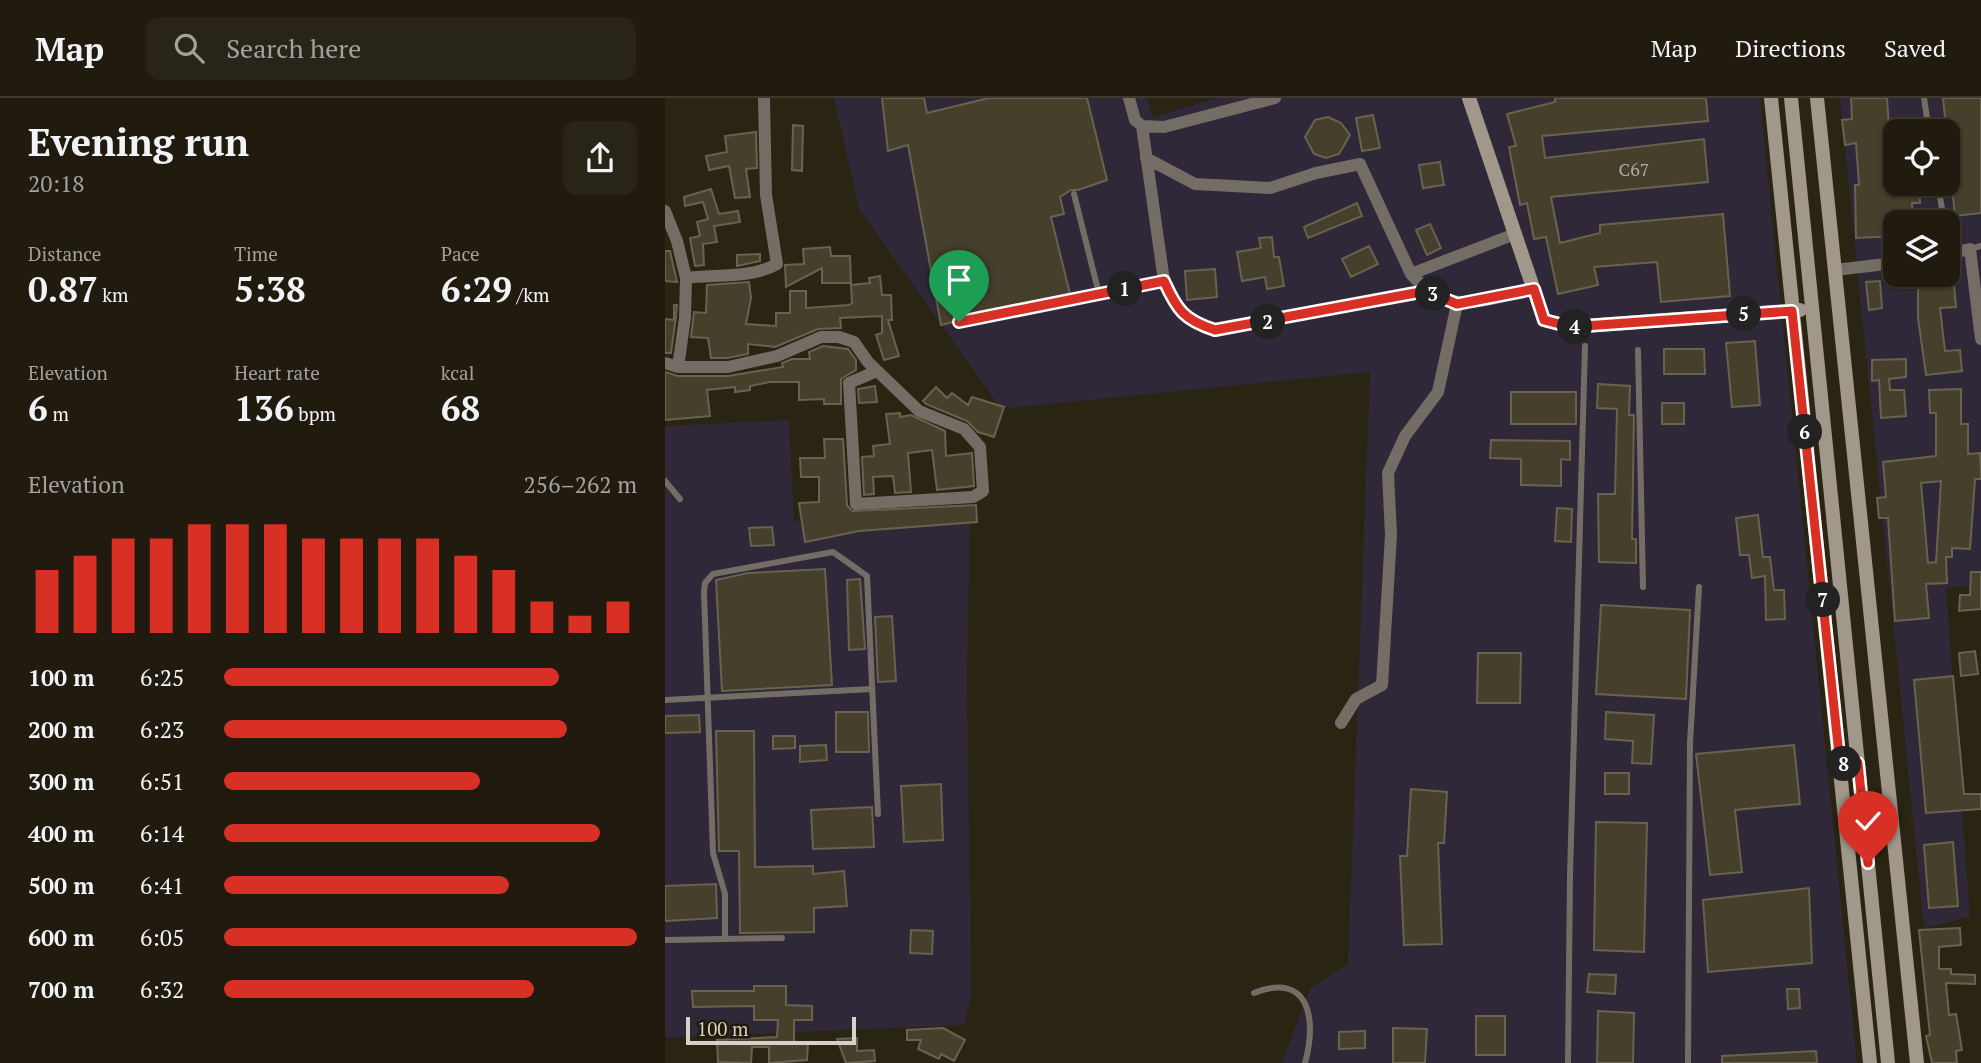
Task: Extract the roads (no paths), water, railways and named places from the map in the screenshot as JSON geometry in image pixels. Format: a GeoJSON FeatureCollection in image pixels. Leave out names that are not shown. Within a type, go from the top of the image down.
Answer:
{"type":"FeatureCollection","features":[{"type":"Feature","properties":{"kind":"main road"},"geometry":{"type":"LineString","coordinates":[[1469,98],[1544,320],[1571,327],[1811,309]]}},
{"type":"Feature","properties":{"kind":"main road"},"geometry":{"type":"LineString","coordinates":[[1771,98],[1870,1063]]}},
{"type":"Feature","properties":{"kind":"main road"},"geometry":{"type":"LineString","coordinates":[[1791,98],[1888,1063]]}},
{"type":"Feature","properties":{"kind":"main road"},"geometry":{"type":"LineString","coordinates":[[1817,98],[1917,1063]]}},
{"type":"Feature","properties":{"kind":"main road"},"geometry":{"type":"LineString","coordinates":[[1803,229],[1830,228]]}},
{"type":"Feature","properties":{"kind":"main road"},"geometry":{"type":"LineString","coordinates":[[1840,764],[1858,763]]}},
{"type":"Feature","properties":{"kind":"street"},"geometry":{"type":"LineString","coordinates":[[685,278],[769,269],[777,264],[766,195],[764,98]]}},
{"type":"Feature","properties":{"kind":"street"},"geometry":{"type":"LineString","coordinates":[[1129,98],[1135,120],[1142,126],[1164,127],[1275,98]]}},
{"type":"Feature","properties":{"kind":"street"},"geometry":{"type":"LineString","coordinates":[[1142,126],[1164,281],[1171,297],[1189,322],[1215,330],[1426,291]]}},
{"type":"Feature","properties":{"kind":"street"},"geometry":{"type":"LineString","coordinates":[[1146,158],[1195,184],[1270,188],[1316,173],[1360,164],[1411,274],[1426,291],[1457,304],[1534,289]]}},
{"type":"Feature","properties":{"kind":"street"},"geometry":{"type":"LineString","coordinates":[[665,211],[677,241],[685,278],[685,318],[671,365],[729,367],[777,356],[821,337],[839,337],[854,342],[877,371],[919,411],[964,429],[979,447],[983,491],[973,497],[856,504],[849,383],[877,371]]}},
{"type":"Feature","properties":{"kind":"street"},"geometry":{"type":"LineString","coordinates":[[1411,274],[1515,234]]}},
{"type":"Feature","properties":{"kind":"street"},"geometry":{"type":"LineString","coordinates":[[1975,247],[1981,340]]}},
{"type":"Feature","properties":{"kind":"street"},"geometry":{"type":"LineString","coordinates":[[1835,270],[1883,264]]}},
{"type":"Feature","properties":{"kind":"street"},"geometry":{"type":"LineString","coordinates":[[1341,723],[1356,699],[1382,685],[1391,535],[1388,472],[1405,436],[1438,392],[1457,304]]}},
{"type":"Feature","properties":{"kind":"lane"},"geometry":{"type":"LineString","coordinates":[[1924,98],[1927,119]]}},
{"type":"Feature","properties":{"kind":"lane"},"geometry":{"type":"LineString","coordinates":[[1074,194],[1099,294]]}},
{"type":"Feature","properties":{"kind":"lane"},"geometry":{"type":"LineString","coordinates":[[959,322],[1164,281]]}},
{"type":"Feature","properties":{"kind":"lane"},"geometry":{"type":"LineString","coordinates":[[1568,1063],[1570,875],[1585,345]]}},
{"type":"Feature","properties":{"kind":"lane"},"geometry":{"type":"LineString","coordinates":[[1639,350],[1643,587]]}},
{"type":"Feature","properties":{"kind":"lane"},"geometry":{"type":"LineString","coordinates":[[665,481],[680,499]]}},
{"type":"Feature","properties":{"kind":"lane"},"geometry":{"type":"LineString","coordinates":[[725,939],[725,894],[713,853],[707,697],[705,583],[713,574],[822,553],[841,555],[867,576],[878,814]]}},
{"type":"Feature","properties":{"kind":"lane"},"geometry":{"type":"LineString","coordinates":[[1688,1063],[1690,743],[1699,587]]}},
{"type":"Feature","properties":{"kind":"lane"},"geometry":{"type":"LineString","coordinates":[[665,700],[872,689]]}},
{"type":"Feature","properties":{"kind":"lane"},"geometry":{"type":"LineString","coordinates":[[665,940],[782,938]]}},
{"type":"Feature","properties":{"kind":"lane"},"geometry":{"type":"LineString","coordinates":[[1254,993],[1272,986],[1290,989],[1302,999],[1312,1023],[1312,1039],[1305,1063]]}}]}
